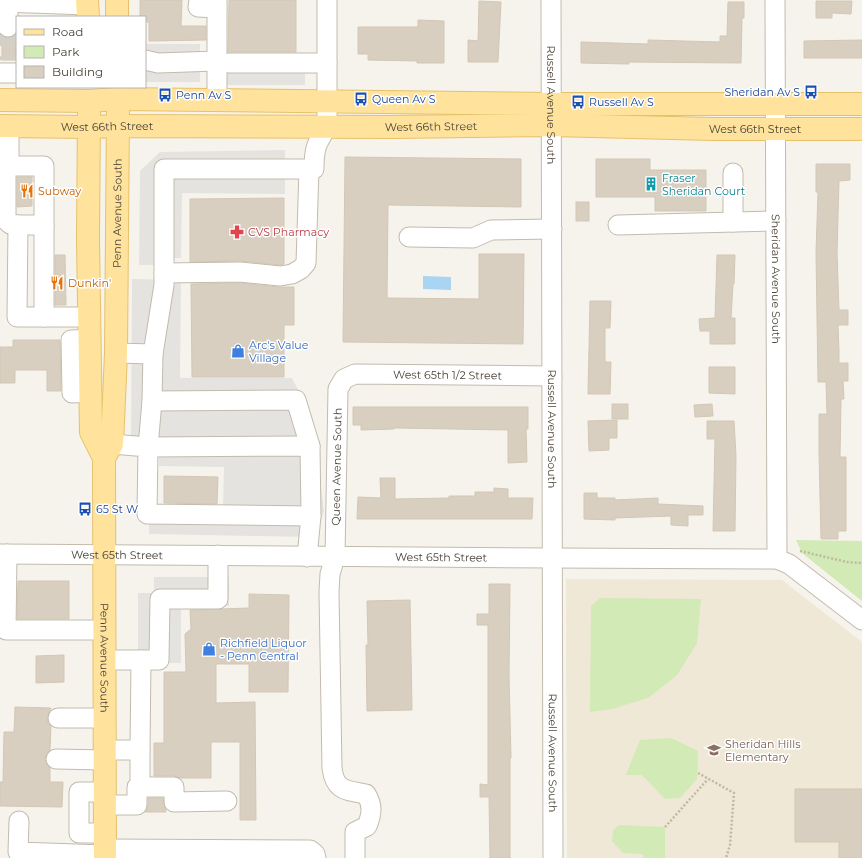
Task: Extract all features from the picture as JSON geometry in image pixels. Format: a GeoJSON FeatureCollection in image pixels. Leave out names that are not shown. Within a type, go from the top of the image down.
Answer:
{"type":"FeatureCollection","features":[{"type":"Feature","properties":{"kind":"main road"},"geometry":{"type":"LineString","coordinates":[[117,0],[117,16]]}},
{"type":"Feature","properties":{"kind":"main road","name":"West 66th Street"},"geometry":{"type":"LineString","coordinates":[[0,100],[40,94],[117,93],[216,101],[327,101],[776,129],[862,129]]}},
{"type":"Feature","properties":{"kind":"main road","name":"Penn Avenue South"},"geometry":{"type":"LineString","coordinates":[[105,849],[104,555],[108,451],[116,353],[117,93]]}},
{"type":"Feature","properties":{"kind":"main road","name":"Penn Avenue South"},"geometry":{"type":"LineString","coordinates":[[89,94],[91,432],[108,451]]}},
{"type":"Feature","properties":{"kind":"main road","name":"West 66th Street"},"geometry":{"type":"LineString","coordinates":[[4,127],[327,127],[776,103],[862,104]]}},
{"type":"Feature","properties":{"kind":"street"},"geometry":{"type":"LineString","coordinates":[[198,0],[198,7],[217,4],[223,62],[216,101]]}},
{"type":"Feature","properties":{"kind":"street"},"geometry":{"type":"LineString","coordinates":[[311,516],[147,514],[148,447],[152,400],[153,354],[164,285],[164,169],[314,169],[314,152],[317,143],[327,127],[327,0]]}},
{"type":"Feature","properties":{"kind":"street","name":"Russell Avenue South"},"geometry":{"type":"LineString","coordinates":[[551,0],[554,858]]}},
{"type":"Feature","properties":{"kind":"street","name":"Sheridan Avenue South"},"geometry":{"type":"LineString","coordinates":[[775,0],[777,559]]}},
{"type":"Feature","properties":{"kind":"street"},"geometry":{"type":"LineString","coordinates":[[8,27],[4,5],[52,10],[88,7]]}},
{"type":"Feature","properties":{"kind":"street"},"geometry":{"type":"LineString","coordinates":[[146,60],[158,63],[327,63]]}},
{"type":"Feature","properties":{"kind":"street"},"geometry":{"type":"LineString","coordinates":[[4,127],[9,166],[6,171],[6,220],[10,224],[44,225]]}},
{"type":"Feature","properties":{"kind":"street"},"geometry":{"type":"LineString","coordinates":[[9,166],[44,166],[44,317]]}},
{"type":"Feature","properties":{"kind":"street"},"geometry":{"type":"LineString","coordinates":[[164,273],[240,272],[280,276],[292,274],[301,269],[306,264],[309,169]]}},
{"type":"Feature","properties":{"kind":"street"},"geometry":{"type":"LineString","coordinates":[[733,172],[733,222]]}},
{"type":"Feature","properties":{"kind":"street"},"geometry":{"type":"LineString","coordinates":[[618,225],[776,221]]}},
{"type":"Feature","properties":{"kind":"street"},"geometry":{"type":"LineString","coordinates":[[18,225],[17,317],[90,317]]}},
{"type":"Feature","properties":{"kind":"street"},"geometry":{"type":"LineString","coordinates":[[410,237],[472,238],[491,230],[552,229]]}},
{"type":"Feature","properties":{"kind":"street"},"geometry":{"type":"LineString","coordinates":[[116,353],[153,354]]}},
{"type":"Feature","properties":{"kind":"street","name":"West 65th 1/2 Street"},"geometry":{"type":"LineString","coordinates":[[344,379],[355,374],[552,376]]}},
{"type":"Feature","properties":{"kind":"street","name":"Queen Avenue South"},"geometry":{"type":"LineString","coordinates":[[344,379],[338,389],[335,557],[330,574],[329,592],[333,774],[336,784],[342,788],[366,794],[371,801],[371,818],[368,826],[355,832],[355,858]]}},
{"type":"Feature","properties":{"kind":"street"},"geometry":{"type":"LineString","coordinates":[[152,400],[296,400],[310,446],[311,516],[307,557]]}},
{"type":"Feature","properties":{"kind":"street"},"geometry":{"type":"LineString","coordinates":[[108,451],[148,447],[310,446]]}},
{"type":"Feature","properties":{"kind":"street"},"geometry":{"type":"LineString","coordinates":[[4,554],[6,630],[104,630]]}},
{"type":"Feature","properties":{"kind":"street","name":"West 65th Street"},"geometry":{"type":"LineString","coordinates":[[4,554],[777,559],[789,564],[862,620]]}},
{"type":"Feature","properties":{"kind":"street"},"geometry":{"type":"LineString","coordinates":[[104,660],[159,660],[160,599],[218,599],[218,556]]}},
{"type":"Feature","properties":{"kind":"street"},"geometry":{"type":"LineString","coordinates":[[105,849],[79,833],[79,792],[137,805],[137,787],[140,787],[141,660]]}},
{"type":"Feature","properties":{"kind":"street"},"geometry":{"type":"LineString","coordinates":[[58,718],[104,718]]}},
{"type":"Feature","properties":{"kind":"street"},"geometry":{"type":"LineString","coordinates":[[56,759],[140,750]]}},
{"type":"Feature","properties":{"kind":"street"},"geometry":{"type":"LineString","coordinates":[[140,787],[174,787],[174,802],[227,801]]}},
{"type":"Feature","properties":{"kind":"street"},"geometry":{"type":"LineString","coordinates":[[19,821],[18,852],[105,849],[135,853],[310,850],[315,854],[316,858]]}},
{"type":"Feature","properties":{"kind":"path"},"geometry":{"type":"LineString","coordinates":[[796,550],[847,562],[862,563]]}},
{"type":"Feature","properties":{"kind":"path"},"geometry":{"type":"LineString","coordinates":[[698,772],[734,793],[730,845],[726,858]]}},
{"type":"Feature","properties":{"kind":"path"},"geometry":{"type":"LineString","coordinates":[[665,827],[708,778]]}},
{"type":"Feature","properties":{"kind":"shaded area"},"geometry":{"type":"Polygon","coordinates":[[[146,44],[200,44],[200,82],[146,82],[146,44]]]}},
{"type":"Feature","properties":{"kind":"shaded area"},"geometry":{"type":"Polygon","coordinates":[[[223,72],[305,73],[305,85],[223,85],[223,72]]]}},
{"type":"Feature","properties":{"kind":"shaded area"},"geometry":{"type":"Polygon","coordinates":[[[285,150],[285,194],[182,193],[181,258],[169,258],[169,265],[139,265],[140,171],[160,152],[285,150]]]}},
{"type":"Feature","properties":{"kind":"shaded area"},"geometry":{"type":"Polygon","coordinates":[[[132,279],[181,280],[180,378],[292,378],[312,416],[324,511],[315,537],[149,534],[149,508],[223,508],[224,467],[159,466],[159,437],[131,437],[132,279]]]}},
{"type":"Feature","properties":{"kind":"shaded area"},"geometry":{"type":"Polygon","coordinates":[[[154,577],[229,577],[229,606],[181,606],[181,663],[138,663],[138,593],[154,593],[154,577]]]}},
{"type":"Feature","properties":{"kind":"shaded area","name":"Sheridan Hills Elementary"},"geometry":{"type":"Polygon","coordinates":[[[566,579],[782,580],[862,642],[862,858],[567,858],[566,579]]]}},
{"type":"Feature","properties":{"kind":"green space"},"geometry":{"type":"Polygon","coordinates":[[[796,540],[862,541],[862,601],[802,553],[796,540]]]}},
{"type":"Feature","properties":{"kind":"green space"},"geometry":{"type":"Polygon","coordinates":[[[600,598],[701,599],[697,643],[677,675],[648,698],[612,709],[590,712],[591,606],[600,598]]]}},
{"type":"Feature","properties":{"kind":"green space"},"geometry":{"type":"Polygon","coordinates":[[[671,738],[698,751],[697,779],[680,798],[665,799],[642,775],[626,775],[640,740],[671,738]]]}},
{"type":"Feature","properties":{"kind":"green space"},"geometry":{"type":"Polygon","coordinates":[[[619,825],[665,827],[665,858],[643,858],[643,854],[623,853],[612,841],[613,830],[619,825]]]}},
{"type":"Feature","properties":{"kind":"water"},"geometry":{"type":"Polygon","coordinates":[[[423,276],[451,277],[451,290],[423,289],[423,276]]]}},
{"type":"Feature","properties":{"kind":"building"},"geometry":{"type":"Polygon","coordinates":[[[140,0],[182,0],[181,26],[206,26],[206,40],[149,41],[149,22],[146,22],[146,16],[140,16],[140,0]]]}},
{"type":"Feature","properties":{"kind":"building"},"geometry":{"type":"Polygon","coordinates":[[[229,0],[296,0],[296,52],[228,52],[229,0]]]}},
{"type":"Feature","properties":{"kind":"building"},"geometry":{"type":"Polygon","coordinates":[[[479,1],[501,2],[498,62],[468,62],[468,40],[478,41],[479,1]]]}},
{"type":"Feature","properties":{"kind":"building"},"geometry":{"type":"Polygon","coordinates":[[[816,1],[852,1],[851,14],[832,13],[832,18],[816,18],[816,1]]]}},
{"type":"Feature","properties":{"kind":"building"},"geometry":{"type":"Polygon","coordinates":[[[728,2],[744,2],[744,18],[742,18],[741,63],[581,63],[581,42],[648,44],[648,40],[720,42],[720,36],[727,36],[728,2]]]}},
{"type":"Feature","properties":{"kind":"building"},"geometry":{"type":"Polygon","coordinates":[[[418,20],[444,21],[444,63],[368,60],[368,54],[358,54],[358,27],[418,27],[418,20]]]}},
{"type":"Feature","properties":{"kind":"building"},"geometry":{"type":"Polygon","coordinates":[[[16,34],[16,60],[2,60],[2,36],[8,38],[13,37],[16,34]]]}},
{"type":"Feature","properties":{"kind":"building"},"geometry":{"type":"Polygon","coordinates":[[[862,40],[862,58],[804,58],[804,41],[862,40]]]}},
{"type":"Feature","properties":{"kind":"building"},"geometry":{"type":"Polygon","coordinates":[[[345,157],[521,159],[521,207],[388,205],[387,298],[479,299],[479,254],[524,254],[523,344],[343,342],[345,157]]]}},
{"type":"Feature","properties":{"kind":"building","name":"Fraser Sheridan Court"},"geometry":{"type":"Polygon","coordinates":[[[596,159],[650,159],[650,170],[706,170],[706,211],[655,211],[655,197],[596,197],[596,159]]]}},
{"type":"Feature","properties":{"kind":"building"},"geometry":{"type":"Polygon","coordinates":[[[816,164],[850,164],[850,180],[839,181],[837,253],[839,310],[848,310],[848,325],[838,325],[839,363],[848,363],[848,381],[843,381],[844,399],[841,399],[840,457],[846,457],[846,531],[838,531],[838,539],[821,539],[819,414],[827,414],[826,382],[818,382],[816,253],[818,192],[816,192],[816,164]]]}},
{"type":"Feature","properties":{"kind":"building"},"geometry":{"type":"Polygon","coordinates":[[[17,177],[32,177],[32,206],[17,207],[17,177]]]}},
{"type":"Feature","properties":{"kind":"building","name":"CVS Pharmacy"},"geometry":{"type":"Polygon","coordinates":[[[284,198],[284,264],[280,265],[240,261],[190,262],[190,199],[284,198]]]}},
{"type":"Feature","properties":{"kind":"building"},"geometry":{"type":"Polygon","coordinates":[[[576,202],[589,202],[589,221],[576,221],[576,202]]]}},
{"type":"Feature","properties":{"kind":"building"},"geometry":{"type":"Polygon","coordinates":[[[55,255],[65,255],[66,305],[55,305],[55,255]]]}},
{"type":"Feature","properties":{"kind":"building"},"geometry":{"type":"Polygon","coordinates":[[[717,255],[735,255],[731,318],[735,318],[735,344],[710,344],[710,331],[700,331],[699,319],[715,318],[717,255]]]}},
{"type":"Feature","properties":{"kind":"building","name":"Arc's Value Village"},"geometry":{"type":"Polygon","coordinates":[[[240,283],[294,287],[294,325],[284,325],[284,377],[192,377],[191,284],[240,283]]]}},
{"type":"Feature","properties":{"kind":"building"},"geometry":{"type":"Polygon","coordinates":[[[590,301],[611,301],[610,328],[605,328],[605,362],[611,362],[610,394],[588,394],[590,301]]]}},
{"type":"Feature","properties":{"kind":"building"},"geometry":{"type":"Polygon","coordinates":[[[13,340],[60,340],[61,391],[47,391],[47,370],[15,370],[15,383],[0,383],[0,347],[13,347],[13,340]]]}},
{"type":"Feature","properties":{"kind":"building"},"geometry":{"type":"Polygon","coordinates":[[[709,367],[735,367],[735,394],[709,393],[709,367]]]}},
{"type":"Feature","properties":{"kind":"building"},"geometry":{"type":"Polygon","coordinates":[[[612,404],[628,404],[628,419],[612,419],[612,404]]]}},
{"type":"Feature","properties":{"kind":"building"},"geometry":{"type":"Polygon","coordinates":[[[712,404],[713,416],[695,417],[694,405],[712,404]]]}},
{"type":"Feature","properties":{"kind":"building"},"geometry":{"type":"Polygon","coordinates":[[[353,407],[528,407],[528,429],[526,429],[527,462],[508,463],[508,430],[394,428],[361,430],[361,425],[353,425],[353,407]]]}},
{"type":"Feature","properties":{"kind":"building"},"geometry":{"type":"Polygon","coordinates":[[[617,420],[617,438],[609,438],[609,450],[589,451],[588,421],[617,420]]]}},
{"type":"Feature","properties":{"kind":"building"},"geometry":{"type":"Polygon","coordinates":[[[707,421],[734,421],[736,456],[735,531],[713,531],[715,439],[707,439],[707,421]]]}},
{"type":"Feature","properties":{"kind":"building"},"geometry":{"type":"Polygon","coordinates":[[[164,476],[218,477],[217,504],[164,503],[164,476]]]}},
{"type":"Feature","properties":{"kind":"building"},"geometry":{"type":"Polygon","coordinates":[[[380,478],[395,478],[395,499],[475,496],[475,492],[494,492],[494,488],[508,489],[508,498],[533,498],[532,519],[357,519],[358,497],[381,498],[380,478]]]}},
{"type":"Feature","properties":{"kind":"building"},"geometry":{"type":"Polygon","coordinates":[[[584,493],[597,493],[597,498],[615,498],[615,500],[658,498],[658,504],[703,506],[703,515],[688,515],[688,526],[671,525],[671,516],[615,518],[615,520],[584,519],[584,493]]]}},
{"type":"Feature","properties":{"kind":"building"},"geometry":{"type":"Polygon","coordinates":[[[18,581],[69,581],[69,619],[17,619],[18,581]]]}},
{"type":"Feature","properties":{"kind":"building"},"geometry":{"type":"Polygon","coordinates":[[[489,584],[510,584],[510,858],[490,858],[489,797],[480,797],[480,784],[488,785],[488,625],[477,625],[477,614],[489,614],[489,584]]]}},
{"type":"Feature","properties":{"kind":"building"},"geometry":{"type":"Polygon","coordinates":[[[249,594],[289,595],[288,692],[249,692],[249,664],[216,664],[216,703],[255,702],[256,820],[240,820],[240,742],[211,742],[211,778],[154,776],[154,743],[164,743],[164,672],[186,672],[185,634],[191,629],[190,610],[249,608],[249,594]]]}},
{"type":"Feature","properties":{"kind":"building"},"geometry":{"type":"Polygon","coordinates":[[[410,600],[412,710],[367,711],[367,601],[410,600]]]}},
{"type":"Feature","properties":{"kind":"building"},"geometry":{"type":"Polygon","coordinates":[[[64,655],[64,682],[36,683],[36,656],[64,655]]]}},
{"type":"Feature","properties":{"kind":"building"},"geometry":{"type":"Polygon","coordinates":[[[15,707],[51,708],[47,718],[48,723],[51,726],[50,750],[46,754],[45,759],[50,768],[50,782],[63,782],[62,807],[0,806],[0,782],[3,782],[4,732],[14,732],[15,707]]]}},
{"type":"Feature","properties":{"kind":"building"},"geometry":{"type":"Polygon","coordinates":[[[795,789],[862,789],[862,858],[839,858],[839,842],[795,842],[795,789]]]}},
{"type":"Feature","properties":{"kind":"building"},"geometry":{"type":"Polygon","coordinates":[[[148,798],[163,798],[166,812],[145,812],[148,805],[148,798]]]}},
{"type":"Feature","properties":{"kind":"tunnel"},"geometry":{"type":"LineString","coordinates":[[8,27],[9,60]]}},
{"type":"Feature","properties":{"kind":"place","name":"Sheridan Av S"},"geometry":{"type":"Point","coordinates":[811,92]}},
{"type":"Feature","properties":{"kind":"place","name":"Penn Av S"},"geometry":{"type":"Point","coordinates":[165,95]}},
{"type":"Feature","properties":{"kind":"place","name":"Queen Av S"},"geometry":{"type":"Point","coordinates":[361,99]}},
{"type":"Feature","properties":{"kind":"place","name":"Russell Av S"},"geometry":{"type":"Point","coordinates":[578,102]}},
{"type":"Feature","properties":{"kind":"place","name":"Fraser Sheridan Court"},"geometry":{"type":"Point","coordinates":[651,184]}},
{"type":"Feature","properties":{"kind":"place","name":"Subway"},"geometry":{"type":"Point","coordinates":[27,191]}},
{"type":"Feature","properties":{"kind":"place","name":"CVS Pharmacy"},"geometry":{"type":"Point","coordinates":[237,232]}},
{"type":"Feature","properties":{"kind":"place","name":"Dunkin'"},"geometry":{"type":"Point","coordinates":[57,283]}},
{"type":"Feature","properties":{"kind":"place","name":"Arc's Value Village"},"geometry":{"type":"Point","coordinates":[238,351]}},
{"type":"Feature","properties":{"kind":"place","name":"65 St W"},"geometry":{"type":"Point","coordinates":[85,509]}},
{"type":"Feature","properties":{"kind":"place","name":"Richfield Liquor - Penn Central"},"geometry":{"type":"Point","coordinates":[209,649]}},
{"type":"Feature","properties":{"kind":"place","name":"Sheridan Hills Elementary"},"geometry":{"type":"Point","coordinates":[714,750]}}]}
